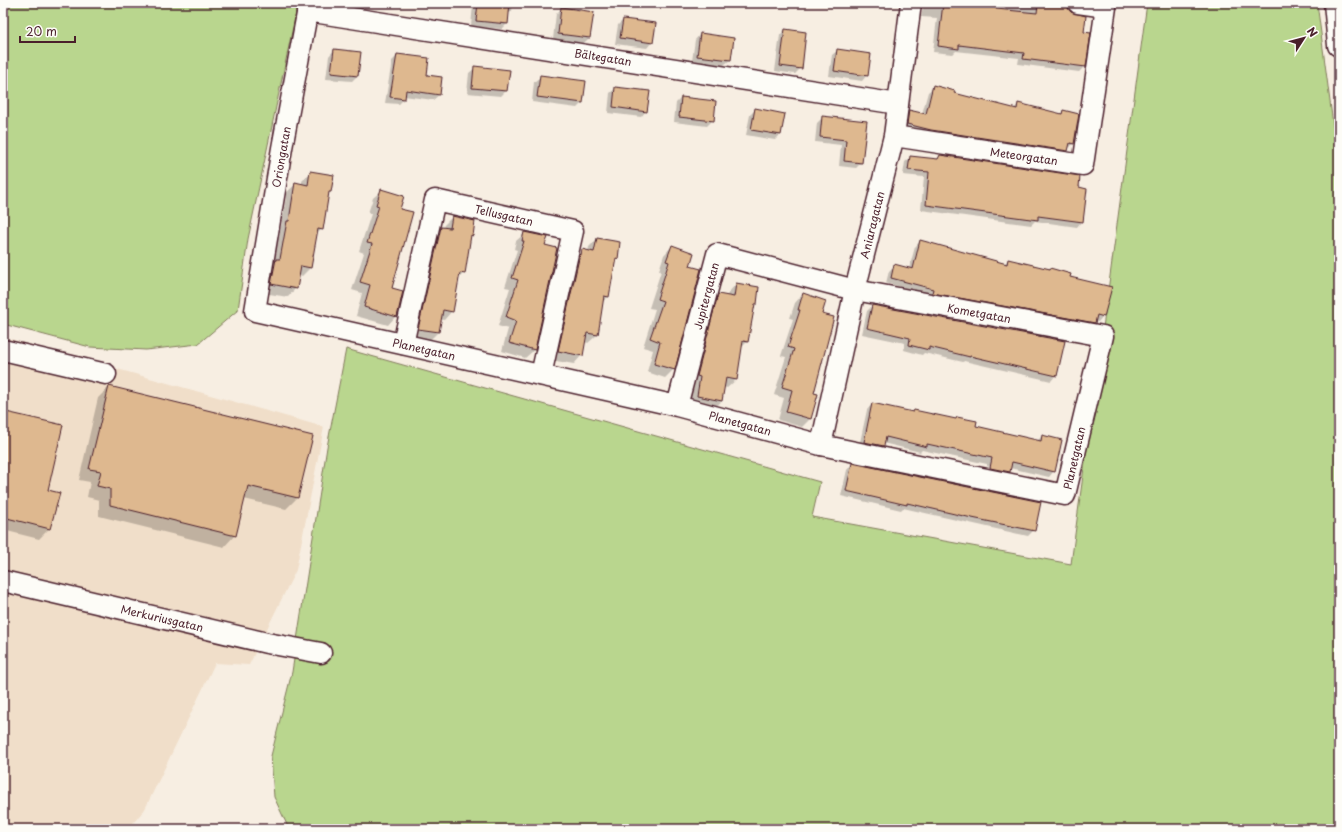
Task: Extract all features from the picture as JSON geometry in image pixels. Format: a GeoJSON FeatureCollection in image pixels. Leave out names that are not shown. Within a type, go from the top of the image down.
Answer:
{"type":"FeatureCollection","features":[{"type":"Feature","properties":{"kind":"street","name":"Aniaragatan"},"geometry":{"type":"LineString","coordinates":[[821,445],[855,290],[894,136],[910,3]]}},
{"type":"Feature","properties":{"kind":"street","name":"Meteorgatan"},"geometry":{"type":"LineString","coordinates":[[894,136],[1083,164],[1106,7],[1078,3]]}},
{"type":"Feature","properties":{"kind":"street"},"geometry":{"type":"LineString","coordinates":[[1335,3],[1339,45]]}},
{"type":"Feature","properties":{"kind":"street","name":"Bältegatan"},"geometry":{"type":"LineString","coordinates":[[308,7],[898,104]]}},
{"type":"Feature","properties":{"kind":"street","name":"Oriongatan"},"geometry":{"type":"LineString","coordinates":[[255,311],[282,148],[308,7]]}},
{"type":"Feature","properties":{"kind":"street","name":"Tellusgatan"},"geometry":{"type":"LineString","coordinates":[[403,344],[435,200],[573,231],[541,375]]}},
{"type":"Feature","properties":{"kind":"street","name":"Jupitergatan"},"geometry":{"type":"LineString","coordinates":[[677,406],[717,254],[855,290]]}},
{"type":"Feature","properties":{"kind":"street","name":"Kometgatan"},"geometry":{"type":"LineString","coordinates":[[855,290],[1103,336]]}},
{"type":"Feature","properties":{"kind":"street","name":"Planetgatan"},"geometry":{"type":"LineString","coordinates":[[255,311],[677,406],[821,445],[1065,495],[1103,336]]}},
{"type":"Feature","properties":{"kind":"street"},"geometry":{"type":"LineString","coordinates":[[3,350],[106,374]]}},
{"type":"Feature","properties":{"kind":"street","name":"Merkuriusgatan"},"geometry":{"type":"LineString","coordinates":[[3,581],[267,643],[321,653]]}},
{"type":"Feature","properties":{"kind":"shaded area"},"geometry":{"type":"Polygon","coordinates":[[[3,337],[324,427],[296,570],[249,665],[215,663],[145,809],[128,829],[3,829],[3,337]]]}},
{"type":"Feature","properties":{"kind":"green space"},"geometry":{"type":"Polygon","coordinates":[[[3,3],[298,3],[248,239],[238,310],[198,344],[146,350],[90,347],[3,324],[3,3]]]}},
{"type":"Feature","properties":{"kind":"green space"},"geometry":{"type":"Polygon","coordinates":[[[1147,3],[1317,3],[1339,170],[1339,829],[289,829],[274,797],[271,756],[292,672],[327,447],[346,349],[820,482],[812,517],[1071,564],[1147,3]]]}},
{"type":"Feature","properties":{"kind":"building"},"geometry":{"type":"Polygon","coordinates":[[[478,3],[510,3],[508,24],[476,21],[478,3]]]}},
{"type":"Feature","properties":{"kind":"building"},"geometry":{"type":"Polygon","coordinates":[[[943,3],[997,3],[996,9],[1037,13],[1038,3],[1067,3],[1071,12],[1086,16],[1084,32],[1091,33],[1086,67],[1023,59],[1024,53],[959,45],[959,49],[938,46],[943,3]]]}},
{"type":"Feature","properties":{"kind":"building"},"geometry":{"type":"Polygon","coordinates":[[[561,7],[594,12],[590,38],[558,34],[561,7]]]}},
{"type":"Feature","properties":{"kind":"building"},"geometry":{"type":"Polygon","coordinates":[[[623,19],[656,23],[653,43],[620,38],[623,19]]]}},
{"type":"Feature","properties":{"kind":"building"},"geometry":{"type":"Polygon","coordinates":[[[785,29],[806,32],[802,69],[780,66],[785,29]]]}},
{"type":"Feature","properties":{"kind":"building"},"geometry":{"type":"Polygon","coordinates":[[[700,33],[734,38],[731,60],[697,56],[700,33]]]}},
{"type":"Feature","properties":{"kind":"building"},"geometry":{"type":"Polygon","coordinates":[[[334,49],[361,52],[358,76],[331,73],[334,49]]]}},
{"type":"Feature","properties":{"kind":"building"},"geometry":{"type":"Polygon","coordinates":[[[837,49],[871,54],[868,76],[834,71],[837,49]]]}},
{"type":"Feature","properties":{"kind":"building"},"geometry":{"type":"Polygon","coordinates":[[[397,54],[429,58],[427,75],[442,77],[440,95],[406,90],[405,99],[390,97],[397,54]]]}},
{"type":"Feature","properties":{"kind":"building"},"geometry":{"type":"Polygon","coordinates":[[[474,66],[510,70],[507,91],[472,88],[474,66]]]}},
{"type":"Feature","properties":{"kind":"building"},"geometry":{"type":"Polygon","coordinates":[[[540,75],[586,81],[583,103],[537,97],[540,75]]]}},
{"type":"Feature","properties":{"kind":"building"},"geometry":{"type":"Polygon","coordinates":[[[933,85],[955,91],[954,93],[1017,109],[1018,103],[1062,114],[1063,110],[1079,114],[1074,144],[1070,143],[1068,151],[931,130],[907,124],[909,110],[926,114],[933,85]]]}},
{"type":"Feature","properties":{"kind":"building"},"geometry":{"type":"Polygon","coordinates":[[[615,87],[650,91],[647,112],[613,107],[615,87]]]}},
{"type":"Feature","properties":{"kind":"building"},"geometry":{"type":"Polygon","coordinates":[[[681,97],[716,101],[714,121],[679,117],[681,97]]]}},
{"type":"Feature","properties":{"kind":"building"},"geometry":{"type":"Polygon","coordinates":[[[755,108],[785,114],[781,135],[751,130],[755,108]]]}},
{"type":"Feature","properties":{"kind":"building"},"geometry":{"type":"Polygon","coordinates":[[[822,116],[867,121],[862,163],[844,161],[846,140],[820,137],[822,116]]]}},
{"type":"Feature","properties":{"kind":"building"},"geometry":{"type":"Polygon","coordinates":[[[940,155],[1080,176],[1079,187],[1087,189],[1083,222],[1038,216],[1038,220],[926,205],[929,172],[908,170],[910,156],[938,159],[940,155]]]}},
{"type":"Feature","properties":{"kind":"building"},"geometry":{"type":"Polygon","coordinates":[[[310,171],[334,175],[331,192],[329,192],[323,230],[318,229],[311,268],[301,266],[297,289],[271,284],[276,259],[280,259],[287,221],[289,221],[295,182],[308,185],[310,171]]]}},
{"type":"Feature","properties":{"kind":"building"},"geometry":{"type":"Polygon","coordinates":[[[381,189],[404,196],[400,209],[413,212],[392,288],[403,291],[397,317],[364,307],[370,285],[360,282],[372,244],[367,243],[379,206],[376,205],[381,189]]]}},
{"type":"Feature","properties":{"kind":"building"},"geometry":{"type":"Polygon","coordinates":[[[452,216],[475,221],[473,236],[471,235],[465,274],[460,273],[453,312],[443,310],[439,332],[418,329],[441,227],[450,228],[452,216]]]}},
{"type":"Feature","properties":{"kind":"building"},"geometry":{"type":"Polygon","coordinates":[[[524,232],[548,237],[545,245],[557,248],[535,350],[509,343],[516,321],[506,317],[518,280],[512,278],[524,241],[522,241],[524,232]]]}},
{"type":"Feature","properties":{"kind":"building"},"geometry":{"type":"Polygon","coordinates":[[[597,238],[620,242],[618,259],[616,258],[609,297],[604,296],[598,335],[587,333],[583,356],[558,351],[580,254],[581,255],[582,249],[594,252],[597,238]]]}},
{"type":"Feature","properties":{"kind":"building"},"geometry":{"type":"Polygon","coordinates":[[[920,240],[1007,264],[1008,259],[1050,268],[1071,274],[1070,277],[1112,287],[1104,317],[1097,315],[1095,323],[932,293],[933,289],[891,278],[894,264],[913,269],[920,240]]]}},
{"type":"Feature","properties":{"kind":"building"},"geometry":{"type":"Polygon","coordinates":[[[672,245],[694,253],[690,266],[701,269],[675,370],[654,364],[660,342],[650,338],[663,301],[657,299],[669,262],[666,261],[672,245]]]}},
{"type":"Feature","properties":{"kind":"building"},"geometry":{"type":"Polygon","coordinates":[[[736,283],[759,287],[757,304],[755,304],[748,342],[743,341],[737,380],[726,378],[722,401],[697,396],[700,377],[697,376],[718,294],[734,297],[736,283]]]}},
{"type":"Feature","properties":{"kind":"building"},"geometry":{"type":"Polygon","coordinates":[[[803,293],[826,301],[822,314],[834,317],[814,393],[818,394],[811,419],[786,412],[792,390],[782,387],[794,349],[788,347],[800,310],[798,310],[803,293]]]}},
{"type":"Feature","properties":{"kind":"building"},"geometry":{"type":"Polygon","coordinates":[[[872,305],[1065,341],[1057,376],[929,347],[929,350],[909,345],[910,338],[867,328],[872,305]]]}},
{"type":"Feature","properties":{"kind":"building"},"geometry":{"type":"Polygon","coordinates":[[[109,386],[313,436],[298,498],[248,486],[236,536],[110,505],[110,489],[97,486],[101,471],[89,469],[109,386]]]}},
{"type":"Feature","properties":{"kind":"building"},"geometry":{"type":"Polygon","coordinates":[[[872,403],[913,412],[914,410],[956,419],[957,417],[977,421],[976,426],[1041,441],[1042,435],[1062,440],[1055,472],[1012,462],[1010,472],[990,468],[992,458],[927,444],[927,447],[886,437],[884,446],[864,442],[872,403]]]}},
{"type":"Feature","properties":{"kind":"building"},"geometry":{"type":"Polygon","coordinates":[[[6,412],[63,425],[48,490],[60,493],[50,529],[3,517],[3,423],[6,412]]]}},
{"type":"Feature","properties":{"kind":"building"},"geometry":{"type":"Polygon","coordinates":[[[852,463],[1041,502],[1035,531],[846,491],[852,463]]]}}]}
